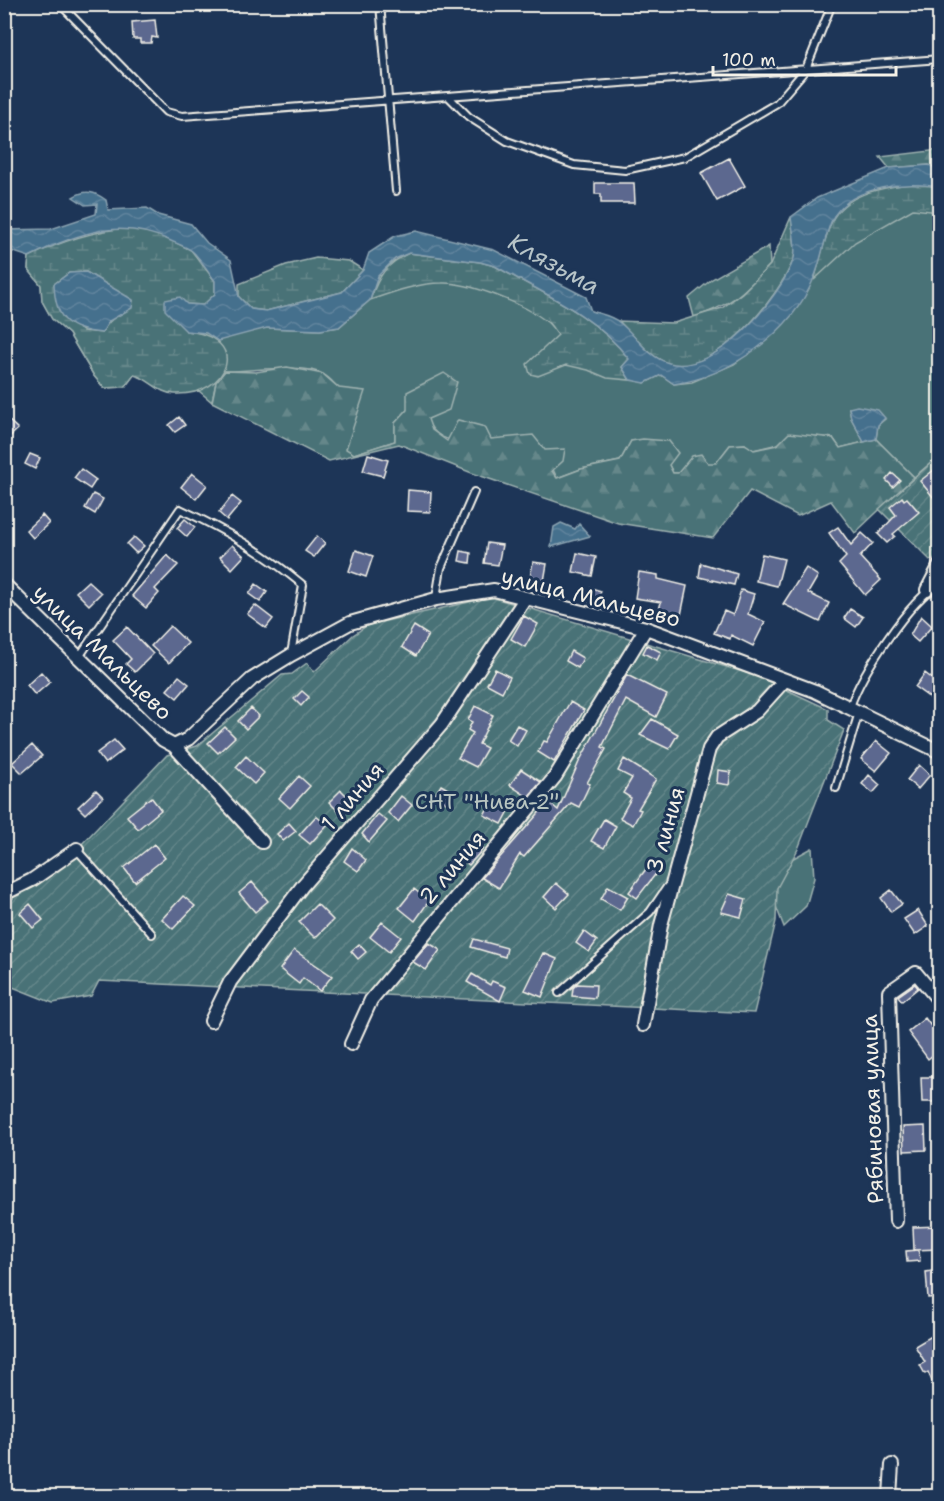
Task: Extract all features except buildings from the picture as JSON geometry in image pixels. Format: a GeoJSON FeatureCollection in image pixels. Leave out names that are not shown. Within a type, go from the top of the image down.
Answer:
{"type":"FeatureCollection","features":[{"type":"Feature","properties":{"kind":"street"},"geometry":{"type":"LineString","coordinates":[[927,590],[939,565]]}},
{"type":"Feature","properties":{"kind":"street","name":"улица Мальцево"},"geometry":{"type":"LineString","coordinates":[[4,584],[163,740],[174,746],[262,842]]}},
{"type":"Feature","properties":{"kind":"street","name":"улица Мальцево"},"geometry":{"type":"LineString","coordinates":[[174,746],[188,739],[252,679],[350,623],[436,599],[494,590],[646,628],[855,709],[939,752]]}},
{"type":"Feature","properties":{"kind":"street","name":"1 линия"},"geometry":{"type":"LineString","coordinates":[[212,1021],[230,982],[303,885],[442,724],[525,599]]}},
{"type":"Feature","properties":{"kind":"street","name":"2 линия"},"geometry":{"type":"LineString","coordinates":[[351,1044],[371,1000],[555,777],[646,628]]}},
{"type":"Feature","properties":{"kind":"street","name":"3 линия"},"geometry":{"type":"LineString","coordinates":[[642,1025],[672,879],[709,749],[717,737],[757,711],[785,680]]}},
{"type":"Feature","properties":{"kind":"street"},"geometry":{"type":"LineString","coordinates":[[4,894],[32,880],[77,849]]}},
{"type":"Feature","properties":{"kind":"street","name":"Рябиновая улица"},"geometry":{"type":"LineString","coordinates":[[896,1221],[889,992],[916,973],[939,1002]]}},
{"type":"Feature","properties":{"kind":"street"},"geometry":{"type":"LineString","coordinates":[[890,1497],[892,1465]]}},
{"type":"Feature","properties":{"kind":"lane"},"geometry":{"type":"LineString","coordinates":[[60,4],[166,112],[182,116],[939,59]]}},
{"type":"Feature","properties":{"kind":"lane"},"geometry":{"type":"LineString","coordinates":[[380,4],[396,191]]}},
{"type":"Feature","properties":{"kind":"lane"},"geometry":{"type":"LineString","coordinates":[[449,97],[470,117],[507,141],[574,165],[625,170],[685,157],[777,103],[806,69],[832,4]]}},
{"type":"Feature","properties":{"kind":"lane"},"geometry":{"type":"LineString","coordinates":[[436,599],[441,568],[474,492]]}},
{"type":"Feature","properties":{"kind":"lane"},"geometry":{"type":"LineString","coordinates":[[79,657],[180,509],[231,533],[266,555],[303,585],[291,655]]}},
{"type":"Feature","properties":{"kind":"lane"},"geometry":{"type":"LineString","coordinates":[[836,788],[855,709],[857,687],[867,670],[927,590],[939,584]]}},
{"type":"Feature","properties":{"kind":"lane"},"geometry":{"type":"LineString","coordinates":[[77,849],[152,934]]}},
{"type":"Feature","properties":{"kind":"lane"},"geometry":{"type":"LineString","coordinates":[[559,993],[650,912],[672,879]]}},
{"type":"Feature","properties":{"kind":"green space"},"geometry":{"type":"Polygon","coordinates":[[[939,150],[939,170],[929,165],[889,168],[880,157],[939,150]]]}},
{"type":"Feature","properties":{"kind":"green space"},"geometry":{"type":"Polygon","coordinates":[[[915,183],[939,187],[939,212],[913,209],[855,242],[814,280],[828,231],[841,208],[870,192],[915,183]]]}},
{"type":"Feature","properties":{"kind":"green space"},"geometry":{"type":"Polygon","coordinates":[[[939,187],[939,456],[914,477],[876,439],[878,425],[885,419],[849,408],[851,418],[864,442],[840,448],[833,438],[812,436],[753,450],[745,444],[730,445],[716,463],[678,473],[673,473],[669,465],[631,441],[620,461],[581,469],[557,478],[544,450],[508,439],[451,440],[433,430],[427,419],[407,410],[395,423],[395,441],[354,454],[346,450],[339,388],[326,376],[315,371],[290,368],[225,371],[216,382],[212,402],[199,391],[170,393],[134,375],[125,387],[104,388],[94,376],[69,334],[52,319],[42,301],[41,285],[28,269],[29,257],[267,328],[320,330],[339,327],[370,300],[378,276],[456,258],[645,383],[661,375],[674,384],[692,382],[734,364],[769,338],[794,310],[822,256],[939,187]]]}},
{"type":"Feature","properties":{"kind":"green space"},"geometry":{"type":"Polygon","coordinates":[[[791,217],[795,254],[787,274],[760,312],[724,347],[704,359],[685,365],[667,363],[647,350],[619,321],[674,323],[722,308],[742,293],[770,265],[791,217]]]}},
{"type":"Feature","properties":{"kind":"green space"},"geometry":{"type":"Polygon","coordinates":[[[128,228],[160,235],[191,250],[215,281],[215,294],[203,305],[187,304],[186,331],[206,336],[219,344],[226,354],[226,366],[220,377],[209,386],[194,392],[175,394],[159,389],[134,375],[125,387],[104,388],[94,376],[69,334],[52,319],[42,301],[41,285],[28,269],[29,257],[77,238],[128,228]],[[86,272],[69,273],[54,284],[63,318],[83,331],[102,333],[111,320],[133,301],[86,272]]]}},
{"type":"Feature","properties":{"kind":"green space"},"geometry":{"type":"Polygon","coordinates":[[[769,246],[770,265],[752,283],[728,303],[694,317],[689,298],[712,279],[769,246]]]}},
{"type":"Feature","properties":{"kind":"green space"},"geometry":{"type":"Polygon","coordinates":[[[409,253],[495,266],[550,296],[584,317],[615,343],[629,359],[622,367],[630,380],[607,378],[588,370],[566,365],[538,376],[530,374],[527,364],[558,335],[548,322],[536,314],[511,301],[481,290],[467,286],[433,283],[406,288],[370,300],[388,266],[409,253]]]}},
{"type":"Feature","properties":{"kind":"green space"},"geometry":{"type":"Polygon","coordinates":[[[316,258],[349,261],[363,270],[342,292],[266,311],[251,309],[239,297],[239,284],[286,265],[316,258]]]}},
{"type":"Feature","properties":{"kind":"green space"},"geometry":{"type":"Polygon","coordinates":[[[287,367],[323,374],[339,388],[365,391],[346,449],[354,454],[395,441],[395,423],[407,410],[407,392],[444,373],[457,382],[449,410],[428,419],[432,430],[447,441],[458,420],[485,427],[491,439],[533,435],[545,450],[565,449],[563,461],[552,471],[557,478],[581,469],[620,461],[631,441],[643,439],[669,441],[678,453],[669,465],[673,473],[678,473],[692,456],[701,454],[708,463],[716,463],[730,445],[745,444],[754,450],[777,445],[789,433],[833,438],[840,448],[876,439],[914,477],[855,533],[831,501],[798,516],[750,491],[713,538],[618,523],[472,473],[399,444],[329,461],[212,402],[216,382],[225,371],[256,372],[287,367]]]}},
{"type":"Feature","properties":{"kind":"green space"},"geometry":{"type":"Polygon","coordinates":[[[939,456],[939,557],[930,560],[879,509],[939,456]]]}},
{"type":"Feature","properties":{"kind":"green space","name":"СНТ \"Нива-2\""},"geometry":{"type":"Polygon","coordinates":[[[491,597],[757,676],[828,709],[828,720],[844,730],[798,849],[777,888],[776,921],[754,1013],[99,981],[91,996],[53,1003],[5,984],[5,899],[80,846],[167,755],[197,746],[282,675],[292,674],[307,663],[314,672],[353,635],[368,625],[491,597]]]}},
{"type":"Feature","properties":{"kind":"green space"},"geometry":{"type":"Polygon","coordinates":[[[812,848],[814,878],[806,906],[784,927],[772,896],[786,862],[812,848]]]}},
{"type":"Feature","properties":{"kind":"water"},"geometry":{"type":"Polygon","coordinates":[[[929,165],[939,170],[939,187],[912,185],[882,188],[868,191],[843,205],[831,222],[817,271],[804,298],[775,333],[738,361],[717,372],[674,384],[661,375],[645,383],[630,380],[622,367],[629,359],[600,329],[550,296],[495,266],[480,262],[409,253],[395,259],[378,276],[370,300],[339,327],[320,330],[267,328],[218,341],[206,333],[186,331],[165,310],[165,300],[180,297],[187,304],[203,305],[215,294],[215,281],[204,265],[195,254],[182,246],[152,234],[116,229],[82,235],[29,257],[5,249],[5,230],[51,229],[96,214],[97,204],[85,205],[73,197],[86,192],[94,193],[106,200],[108,210],[147,208],[158,215],[191,224],[207,243],[231,260],[239,297],[251,309],[266,311],[342,292],[363,270],[369,253],[395,236],[416,231],[494,250],[586,297],[591,311],[617,321],[655,356],[669,363],[687,364],[707,358],[726,346],[761,312],[776,293],[795,254],[791,217],[817,198],[889,168],[929,165]]]}},
{"type":"Feature","properties":{"kind":"water"},"geometry":{"type":"Polygon","coordinates":[[[86,272],[133,300],[132,308],[109,321],[102,333],[80,329],[72,325],[61,314],[57,306],[54,284],[69,273],[86,272]]]}},
{"type":"Feature","properties":{"kind":"water"},"geometry":{"type":"Polygon","coordinates":[[[857,406],[878,410],[885,418],[878,425],[876,439],[864,442],[851,418],[849,408],[857,406]]]}},
{"type":"Feature","properties":{"kind":"water"},"geometry":{"type":"Polygon","coordinates":[[[561,523],[575,529],[579,524],[590,536],[551,547],[554,527],[561,523]]]}},
{"type":"Feature","properties":{"kind":"water label","name":"Клязьма"},"geometry":{"type":"Point","coordinates":[554,264]}}]}
